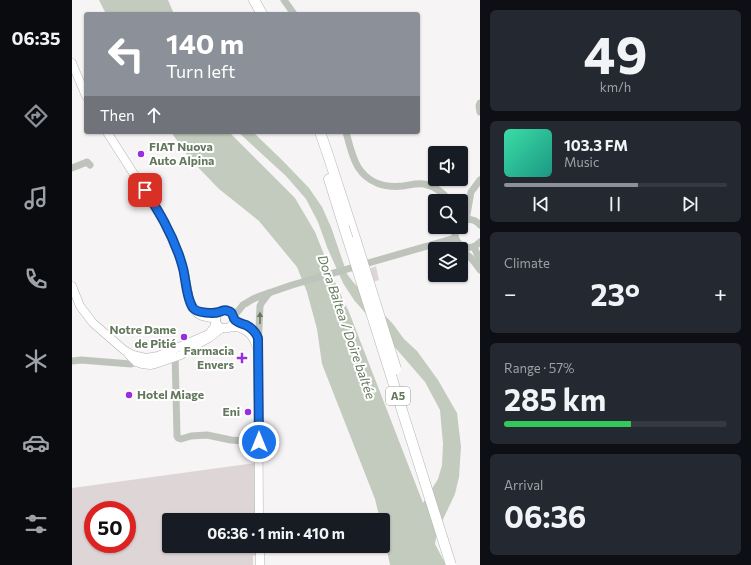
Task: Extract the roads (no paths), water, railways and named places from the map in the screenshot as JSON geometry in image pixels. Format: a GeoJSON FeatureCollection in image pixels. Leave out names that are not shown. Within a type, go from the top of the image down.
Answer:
{"type":"FeatureCollection","features":[{"type":"Feature","properties":{"kind":"highway"},"geometry":{"type":"LineString","coordinates":[[254,0],[261,12]]}},
{"type":"Feature","properties":{"kind":"highway"},"geometry":{"type":"LineString","coordinates":[[261,0],[268,12]]}},
{"type":"Feature","properties":{"kind":"highway","name":"A5"},"geometry":{"type":"LineString","coordinates":[[314,134],[451,565]]}},
{"type":"Feature","properties":{"kind":"highway","name":"A5"},"geometry":{"type":"LineString","coordinates":[[321,134],[458,565]]}},
{"type":"Feature","properties":{"kind":"main road"},"geometry":{"type":"LineString","coordinates":[[72,63],[84,91]]}},
{"type":"Feature","properties":{"kind":"main road"},"geometry":{"type":"LineString","coordinates":[[108,134],[166,223],[184,271],[189,298],[193,308],[196,311],[219,316],[231,312],[234,318],[241,324],[248,326],[253,330],[258,338]]}},
{"type":"Feature","properties":{"kind":"main road"},"geometry":{"type":"LineString","coordinates":[[72,286],[80,306],[92,323],[136,362],[142,364],[150,365],[175,354],[209,334],[219,316]]}},
{"type":"Feature","properties":{"kind":"main road"},"geometry":{"type":"LineString","coordinates":[[219,316],[217,324],[225,328],[235,327],[245,330],[253,338],[258,350],[259,513]]}},
{"type":"Feature","properties":{"kind":"main road"},"geometry":{"type":"LineString","coordinates":[[124,350],[131,354],[146,358],[188,351],[225,328],[232,326],[234,318]]}},
{"type":"Feature","properties":{"kind":"main road"},"geometry":{"type":"LineString","coordinates":[[260,553],[260,565]]}},
{"type":"Feature","properties":{"kind":"street"},"geometry":{"type":"LineString","coordinates":[[284,0],[293,12]]}},
{"type":"Feature","properties":{"kind":"street"},"geometry":{"type":"LineString","coordinates":[[480,103],[480,112]]}},
{"type":"Feature","properties":{"kind":"street"},"geometry":{"type":"LineString","coordinates":[[347,134],[357,166],[369,179],[380,184],[393,187],[424,184],[442,194]]}},
{"type":"Feature","properties":{"kind":"street"},"geometry":{"type":"LineString","coordinates":[[72,168],[87,162],[90,165]]}},
{"type":"Feature","properties":{"kind":"street"},"geometry":{"type":"LineString","coordinates":[[470,221],[469,202],[471,192],[480,180]]}},
{"type":"Feature","properties":{"kind":"street"},"geometry":{"type":"LineString","coordinates":[[455,234],[455,238],[459,244],[464,247],[471,248],[477,244],[480,260]]}},
{"type":"Feature","properties":{"kind":"street"},"geometry":{"type":"LineString","coordinates":[[234,318],[240,308],[247,302],[270,292],[455,238]]}},
{"type":"Feature","properties":{"kind":"street"},"geometry":{"type":"LineString","coordinates":[[410,251],[428,251]]}},
{"type":"Feature","properties":{"kind":"street"},"geometry":{"type":"LineString","coordinates":[[468,254],[480,270]]}},
{"type":"Feature","properties":{"kind":"street"},"geometry":{"type":"LineString","coordinates":[[219,316],[244,300],[288,284],[294,284]]}},
{"type":"Feature","properties":{"kind":"street"},"geometry":{"type":"LineString","coordinates":[[258,350],[260,306],[270,292]]}},
{"type":"Feature","properties":{"kind":"street"},"geometry":{"type":"LineString","coordinates":[[175,354],[178,438],[181,439],[191,436],[207,435],[231,440],[259,442]]}},
{"type":"Feature","properties":{"kind":"street"},"geometry":{"type":"LineString","coordinates":[[72,361],[81,360],[131,364],[136,362]]}},
{"type":"Feature","properties":{"kind":"water"},"geometry":{"type":"Polygon","coordinates":[[[99,0],[168,0],[173,12],[105,12],[99,0]]]}},
{"type":"Feature","properties":{"kind":"water","name":"Dora Baltea / Doire baltée"},"geometry":{"type":"Polygon","coordinates":[[[172,134],[231,134],[295,198],[315,232],[337,287],[349,312],[423,503],[438,479],[442,465],[443,444],[440,410],[425,382],[354,300],[343,283],[318,222],[306,199],[286,176],[240,134],[255,134],[309,188],[322,207],[331,227],[347,274],[393,324],[404,339],[417,351],[438,380],[457,413],[461,447],[459,477],[455,494],[437,532],[435,544],[446,565],[390,565],[388,553],[390,553],[390,513],[378,513],[375,499],[322,364],[317,329],[307,292],[297,267],[259,221],[219,189],[190,159],[172,134]]]}},
{"type":"Feature","properties":{"kind":"place","name":"FIAT Nuova Auto Alpina"},"geometry":{"type":"Point","coordinates":[141,154]}},
{"type":"Feature","properties":{"kind":"place","name":"Notre Dame de Pitié"},"geometry":{"type":"Point","coordinates":[184,337]}},
{"type":"Feature","properties":{"kind":"place","name":"Farmacia Envers"},"geometry":{"type":"Point","coordinates":[242,358]}},
{"type":"Feature","properties":{"kind":"place","name":"Hotel Miage"},"geometry":{"type":"Point","coordinates":[129,395]}},
{"type":"Feature","properties":{"kind":"place","name":"Eni"},"geometry":{"type":"Point","coordinates":[248,412]}}]}
